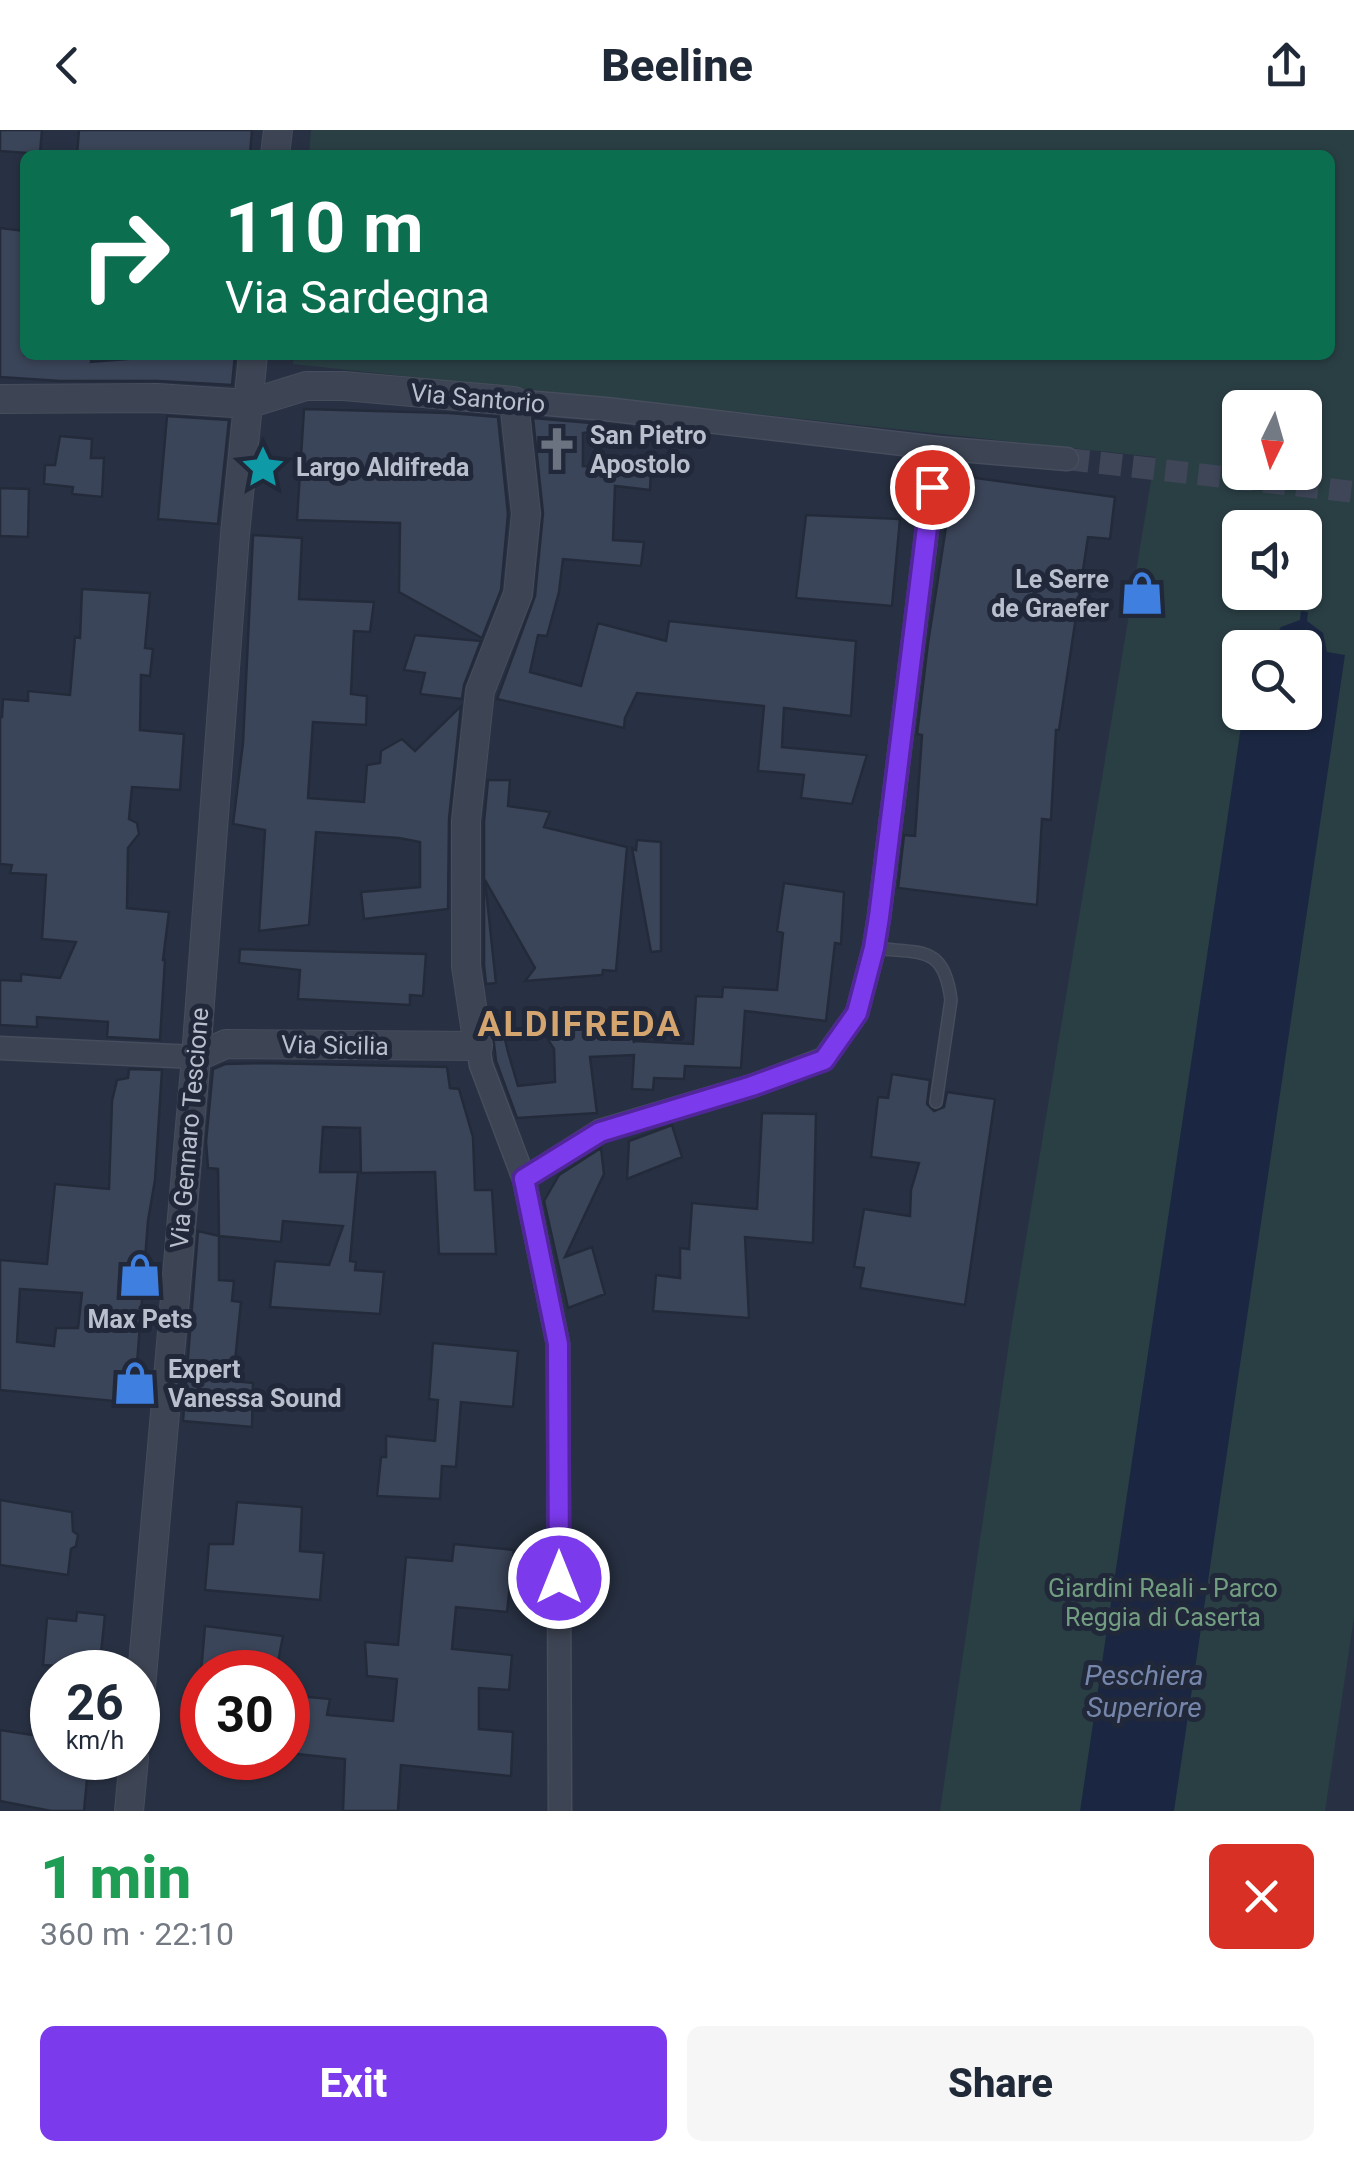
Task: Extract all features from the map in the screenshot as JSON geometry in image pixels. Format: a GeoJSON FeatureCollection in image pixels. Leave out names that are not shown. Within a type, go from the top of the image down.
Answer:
{"type":"FeatureCollection","features":[{"type":"Feature","properties":{"kind":"street"},"geometry":{"type":"LineString","coordinates":[[0,400],[157,398],[248,404],[252,360]]}},
{"type":"Feature","properties":{"kind":"street","name":"Via Santorio"},"geometry":{"type":"LineString","coordinates":[[248,404],[306,386],[344,386],[606,409],[937,448],[1068,459]]}},
{"type":"Feature","properties":{"kind":"street"},"geometry":{"type":"LineString","coordinates":[[514,401],[526,514],[518,594],[480,691],[466,821],[466,966],[481,1065],[524,1179],[558,1344],[560,1811]]}},
{"type":"Feature","properties":{"kind":"street","name":"Via Gennaro Tescione"},"geometry":{"type":"LineString","coordinates":[[144,1650],[248,404]]}},
{"type":"Feature","properties":{"kind":"street"},"geometry":{"type":"LineString","coordinates":[[524,1179],[600,1132],[824,1060],[857,1013],[874,948],[937,448]]}},
{"type":"Feature","properties":{"kind":"street","name":"Via Sicilia"},"geometry":{"type":"LineString","coordinates":[[196,1057],[226,1044],[478,1046]]}},
{"type":"Feature","properties":{"kind":"street"},"geometry":{"type":"LineString","coordinates":[[0,1048],[196,1057]]}},
{"type":"Feature","properties":{"kind":"street"},"geometry":{"type":"LineString","coordinates":[[129,1811],[132,1780]]}},
{"type":"Feature","properties":{"kind":"lane"},"geometry":{"type":"LineString","coordinates":[[874,948],[930,955],[941,962],[950,984],[952,1000],[936,1102]]}},
{"type":"Feature","properties":{"kind":"green space","name":"Giardini Reali - Parco Reggia di Caserta"},"geometry":{"type":"Polygon","coordinates":[[[311,130],[1354,130],[1354,1617],[1325,1811],[940,1811],[1011,1330],[1155,457],[293,364],[293,360],[1335,360],[1335,150],[309,150],[311,130]]]}},
{"type":"Feature","properties":{"kind":"water","name":"Peschiera Superiore"},"geometry":{"type":"Polygon","coordinates":[[[1301,611],[1308,612],[1307,621],[1319,630],[1279,630],[1281,627],[1300,620],[1301,611]]]}},
{"type":"Feature","properties":{"kind":"water","name":"Peschiera Superiore"},"geometry":{"type":"Polygon","coordinates":[[[1322,632],[1327,652],[1345,655],[1174,1811],[1080,1811],[1240,730],[1322,730],[1322,632]]]}},
{"type":"Feature","properties":{"kind":"building"},"geometry":{"type":"Polygon","coordinates":[[[0,130],[42,130],[40,150],[0,151],[0,130]]]}},
{"type":"Feature","properties":{"kind":"building"},"geometry":{"type":"Polygon","coordinates":[[[79,130],[252,130],[250,150],[77,150],[79,130]]]}},
{"type":"Feature","properties":{"kind":"building"},"geometry":{"type":"Polygon","coordinates":[[[0,228],[20,230],[20,360],[234,360],[232,385],[0,377],[0,228]]]}},
{"type":"Feature","properties":{"kind":"building"},"geometry":{"type":"Polygon","coordinates":[[[304,409],[498,417],[508,514],[501,590],[482,638],[399,592],[400,523],[297,520],[304,409]]]}},
{"type":"Feature","properties":{"kind":"building"},"geometry":{"type":"Polygon","coordinates":[[[167,416],[229,420],[218,524],[158,519],[167,416]]]}},
{"type":"Feature","properties":{"kind":"building"},"geometry":{"type":"Polygon","coordinates":[[[533,418],[626,426],[583,433],[583,466],[651,470],[650,490],[615,486],[613,540],[644,542],[641,566],[563,559],[547,636],[538,635],[530,672],[581,686],[598,623],[666,641],[669,621],[856,641],[851,716],[784,708],[782,747],[867,755],[852,804],[801,798],[804,775],[758,771],[764,706],[637,693],[624,728],[497,699],[535,596],[543,513],[533,418]]]}},
{"type":"Feature","properties":{"kind":"building"},"geometry":{"type":"Polygon","coordinates":[[[60,436],[92,439],[91,458],[104,458],[102,497],[72,494],[73,487],[44,484],[45,465],[55,465],[60,436]]]}},
{"type":"Feature","properties":{"kind":"building"},"geometry":{"type":"Polygon","coordinates":[[[954,475],[1115,497],[1110,539],[1088,537],[1056,730],[1051,820],[1042,819],[1037,905],[898,888],[904,835],[915,836],[922,735],[917,734],[954,475]]]}},
{"type":"Feature","properties":{"kind":"building"},"geometry":{"type":"Polygon","coordinates":[[[0,488],[29,489],[28,537],[0,536],[0,488]]]}},
{"type":"Feature","properties":{"kind":"building"},"geometry":{"type":"Polygon","coordinates":[[[806,515],[900,519],[892,606],[796,598],[806,515]]]}},
{"type":"Feature","properties":{"kind":"building"},"geometry":{"type":"Polygon","coordinates":[[[253,535],[302,538],[299,599],[374,602],[370,632],[354,631],[351,694],[367,696],[366,725],[313,722],[308,798],[364,802],[367,765],[380,763],[381,751],[402,739],[415,751],[461,706],[449,819],[448,909],[364,919],[361,892],[420,887],[420,842],[316,832],[309,925],[259,931],[265,830],[233,824],[243,743],[253,535]]]}},
{"type":"Feature","properties":{"kind":"building"},"geometry":{"type":"Polygon","coordinates":[[[82,589],[150,593],[145,648],[153,649],[150,676],[141,675],[140,730],[184,734],[180,790],[132,787],[129,819],[137,823],[139,834],[128,848],[127,908],[169,912],[160,1040],[107,1037],[108,1022],[37,1017],[37,1027],[0,1025],[0,980],[21,981],[21,974],[60,978],[76,942],[42,939],[46,875],[10,873],[12,865],[0,864],[0,717],[3,699],[28,701],[28,691],[70,695],[75,637],[80,638],[82,589]]]}},
{"type":"Feature","properties":{"kind":"building"},"geometry":{"type":"Polygon","coordinates":[[[415,635],[481,641],[462,699],[420,694],[425,673],[404,670],[415,635]]]}},
{"type":"Feature","properties":{"kind":"building"},"geometry":{"type":"Polygon","coordinates":[[[488,780],[510,780],[508,806],[550,812],[544,827],[627,847],[616,971],[525,981],[535,968],[485,880],[496,983],[486,984],[484,822],[488,780]]]}},
{"type":"Feature","properties":{"kind":"building"},"geometry":{"type":"Polygon","coordinates":[[[637,840],[661,842],[661,951],[651,952],[632,848],[636,850],[637,840]]]}},
{"type":"Feature","properties":{"kind":"building"},"geometry":{"type":"Polygon","coordinates":[[[784,883],[844,892],[841,944],[835,943],[826,1021],[745,1011],[741,1068],[685,1066],[684,1079],[654,1078],[653,1090],[632,1089],[634,1055],[590,1057],[597,1113],[517,1118],[496,1061],[490,1010],[498,1010],[518,1086],[555,1082],[554,1049],[547,1038],[548,1025],[607,1024],[606,1011],[630,1011],[634,1043],[693,1044],[696,996],[722,997],[723,987],[777,990],[783,933],[777,931],[784,883]]]}},
{"type":"Feature","properties":{"kind":"building"},"geometry":{"type":"Polygon","coordinates":[[[240,949],[426,954],[423,996],[410,995],[410,1005],[298,999],[300,970],[239,963],[240,949]]]}},
{"type":"Feature","properties":{"kind":"building"},"geometry":{"type":"Polygon","coordinates":[[[225,1064],[447,1067],[450,1088],[459,1089],[473,1137],[475,1190],[492,1190],[496,1254],[439,1254],[435,1172],[361,1173],[360,1128],[323,1127],[320,1172],[358,1172],[350,1261],[356,1262],[355,1270],[384,1272],[380,1314],[270,1307],[275,1261],[329,1265],[343,1226],[283,1221],[281,1242],[219,1236],[218,1169],[208,1168],[206,1142],[213,1069],[225,1064]]]}},
{"type":"Feature","properties":{"kind":"building"},"geometry":{"type":"Polygon","coordinates":[[[129,1069],[162,1070],[134,1403],[0,1390],[0,1260],[47,1264],[55,1184],[109,1189],[112,1101],[117,1080],[128,1078],[129,1069]],[[20,1289],[17,1342],[54,1346],[56,1328],[78,1328],[82,1293],[20,1289]]]}},
{"type":"Feature","properties":{"kind":"building"},"geometry":{"type":"Polygon","coordinates":[[[892,1074],[930,1080],[927,1104],[934,1111],[944,1107],[947,1092],[995,1099],[965,1305],[860,1288],[864,1268],[854,1267],[864,1209],[910,1216],[911,1190],[919,1163],[871,1157],[878,1097],[888,1098],[892,1074]]]}},
{"type":"Feature","properties":{"kind":"building"},"geometry":{"type":"Polygon","coordinates":[[[762,1113],[816,1114],[813,1243],[745,1237],[749,1318],[653,1311],[656,1275],[680,1278],[680,1248],[689,1249],[692,1203],[757,1209],[762,1113]]]}},
{"type":"Feature","properties":{"kind":"building"},"geometry":{"type":"Polygon","coordinates":[[[672,1125],[682,1157],[627,1179],[629,1141],[672,1125]]]}},
{"type":"Feature","properties":{"kind":"building"},"geometry":{"type":"Polygon","coordinates":[[[601,1148],[604,1174],[565,1257],[592,1247],[605,1294],[568,1308],[544,1201],[559,1175],[601,1148]]]}},
{"type":"Feature","properties":{"kind":"building"},"geometry":{"type":"Polygon","coordinates":[[[198,1231],[219,1236],[219,1280],[234,1281],[232,1301],[241,1302],[233,1381],[253,1383],[252,1427],[183,1421],[198,1231]]]}},
{"type":"Feature","properties":{"kind":"building"},"geometry":{"type":"Polygon","coordinates":[[[433,1343],[518,1351],[513,1407],[461,1402],[456,1467],[442,1466],[440,1499],[377,1496],[381,1457],[386,1457],[386,1436],[435,1441],[438,1400],[429,1399],[433,1343]]]}},
{"type":"Feature","properties":{"kind":"building"},"geometry":{"type":"Polygon","coordinates":[[[0,1500],[72,1512],[73,1531],[78,1535],[76,1546],[71,1549],[68,1575],[0,1565],[0,1500]]]}},
{"type":"Feature","properties":{"kind":"building"},"geometry":{"type":"Polygon","coordinates":[[[237,1502],[302,1507],[300,1551],[324,1553],[320,1600],[205,1590],[209,1544],[233,1544],[237,1502]]]}},
{"type":"Feature","properties":{"kind":"building"},"geometry":{"type":"Polygon","coordinates":[[[454,1544],[514,1550],[507,1612],[456,1607],[452,1649],[512,1655],[509,1690],[479,1688],[479,1729],[513,1732],[511,1776],[401,1765],[398,1811],[343,1811],[345,1759],[310,1755],[310,1697],[330,1699],[327,1715],[393,1721],[397,1679],[367,1676],[365,1642],[398,1645],[406,1557],[452,1561],[454,1544]]]}},
{"type":"Feature","properties":{"kind":"building"},"geometry":{"type":"Polygon","coordinates":[[[77,1612],[105,1615],[101,1650],[44,1650],[47,1618],[76,1621],[77,1612]]]}},
{"type":"Feature","properties":{"kind":"building"},"geometry":{"type":"Polygon","coordinates":[[[205,1626],[283,1636],[280,1650],[203,1650],[205,1626]]]}},
{"type":"Feature","properties":{"kind":"building"},"geometry":{"type":"Polygon","coordinates":[[[0,1730],[30,1735],[30,1780],[87,1780],[84,1811],[51,1811],[0,1801],[0,1730]]]}},
{"type":"Feature","properties":{"kind":"tunnel"},"geometry":{"type":"LineString","coordinates":[[1067,459],[1354,492]]}},
{"type":"Feature","properties":{"kind":"place","name":"San Pietro Apostolo"},"geometry":{"type":"Point","coordinates":[557,449]}},
{"type":"Feature","properties":{"kind":"place","name":"Largo Aldifreda"},"geometry":{"type":"Point","coordinates":[263,467]}},
{"type":"Feature","properties":{"kind":"place","name":"Le Serre de Graefer"},"geometry":{"type":"Point","coordinates":[1142,593]}},
{"type":"Feature","properties":{"kind":"place","name":"Max Pets"},"geometry":{"type":"Point","coordinates":[140,1275]}},
{"type":"Feature","properties":{"kind":"place","name":"Expert Vanessa Sound"},"geometry":{"type":"Point","coordinates":[135,1383]}},
{"type":"Feature","properties":{"kind":"district","name":"ALDIFREDA"},"geometry":{"type":"Point","coordinates":[580,1024]}},
{"type":"Feature","properties":{"kind":"route"},"geometry":{"type":"LineString","coordinates":[[559,1578],[558,1344],[524,1179],[600,1132],[824,1060],[857,1013],[879,917],[932,487]]}}]}
